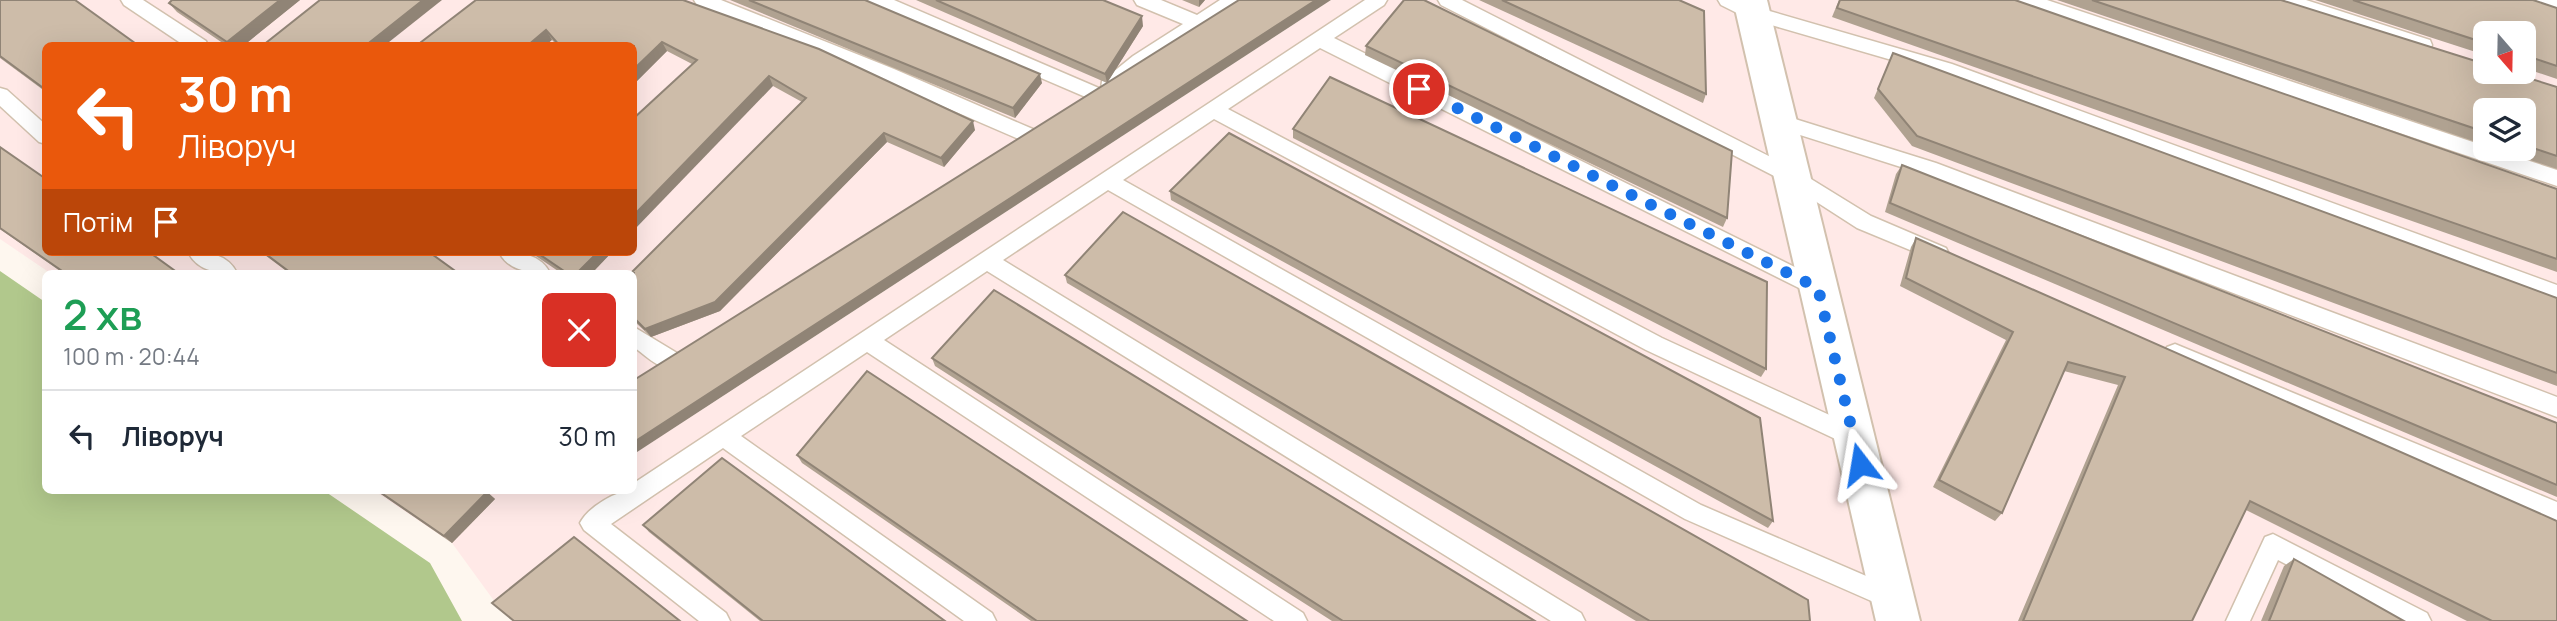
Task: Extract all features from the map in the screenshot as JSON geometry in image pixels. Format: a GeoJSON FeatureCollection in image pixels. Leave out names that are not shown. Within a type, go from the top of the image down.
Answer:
{"type":"FeatureCollection","features":[{"type":"Feature","properties":{"kind":"street"},"geometry":{"type":"LineString","coordinates":[[1743,4],[1779,121],[1895,610]]}},
{"type":"Feature","properties":{"kind":"lane"},"geometry":{"type":"LineString","coordinates":[[131,0],[193,42]]}},
{"type":"Feature","properties":{"kind":"lane"},"geometry":{"type":"LineString","coordinates":[[703,0],[1034,132],[1005,149]]}},
{"type":"Feature","properties":{"kind":"lane"},"geometry":{"type":"LineString","coordinates":[[877,0],[1095,94]]}},
{"type":"Feature","properties":{"kind":"lane"},"geometry":{"type":"LineString","coordinates":[[1143,0],[1199,23]]}},
{"type":"Feature","properties":{"kind":"lane"},"geometry":{"type":"LineString","coordinates":[[1073,108],[1234,0]]}},
{"type":"Feature","properties":{"kind":"lane"},"geometry":{"type":"LineString","coordinates":[[637,493],[1378,0]]}},
{"type":"Feature","properties":{"kind":"lane"},"geometry":{"type":"LineString","coordinates":[[1447,0],[1791,176],[1864,222],[1953,260]]}},
{"type":"Feature","properties":{"kind":"lane"},"geometry":{"type":"LineString","coordinates":[[2027,0],[2557,178]]}},
{"type":"Feature","properties":{"kind":"lane"},"geometry":{"type":"LineString","coordinates":[[2285,0],[2435,49]]}},
{"type":"Feature","properties":{"kind":"lane"},"geometry":{"type":"LineString","coordinates":[[2545,0],[2557,4]]}},
{"type":"Feature","properties":{"kind":"lane"},"geometry":{"type":"LineString","coordinates":[[1743,4],[1945,69],[2557,294]]}},
{"type":"Feature","properties":{"kind":"lane"},"geometry":{"type":"LineString","coordinates":[[1319,39],[1818,288]]}},
{"type":"Feature","properties":{"kind":"lane"},"geometry":{"type":"LineString","coordinates":[[0,95],[42,133]]}},
{"type":"Feature","properties":{"kind":"lane"},"geometry":{"type":"LineString","coordinates":[[1213,110],[1654,344],[1854,437]]}},
{"type":"Feature","properties":{"kind":"lane"},"geometry":{"type":"LineString","coordinates":[[1779,121],[1929,168],[2557,407]]}},
{"type":"Feature","properties":{"kind":"lane"},"geometry":{"type":"LineString","coordinates":[[1107,180],[1693,512],[1895,610]]}},
{"type":"Feature","properties":{"kind":"lane"},"geometry":{"type":"LineString","coordinates":[[204,256],[223,270]]}},
{"type":"Feature","properties":{"kind":"lane"},"geometry":{"type":"LineString","coordinates":[[515,256],[536,270]]}},
{"type":"Feature","properties":{"kind":"lane"},"geometry":{"type":"LineString","coordinates":[[987,261],[1573,621]]}},
{"type":"Feature","properties":{"kind":"lane"},"geometry":{"type":"LineString","coordinates":[[637,338],[667,361]]}},
{"type":"Feature","properties":{"kind":"lane"},"geometry":{"type":"LineString","coordinates":[[866,341],[1295,621]]}},
{"type":"Feature","properties":{"kind":"lane"},"geometry":{"type":"LineString","coordinates":[[2159,346],[2557,513]]}},
{"type":"Feature","properties":{"kind":"lane"},"geometry":{"type":"LineString","coordinates":[[723,436],[984,621]]}},
{"type":"Feature","properties":{"kind":"lane"},"geometry":{"type":"LineString","coordinates":[[636,494],[592,523],[718,621]]}},
{"type":"Feature","properties":{"kind":"lane"},"geometry":{"type":"LineString","coordinates":[[2238,621],[2273,545],[2419,621]]}},
{"type":"Feature","properties":{"kind":"shaded area"},"geometry":{"type":"Polygon","coordinates":[[[0,0],[1322,0],[654,441],[1331,0],[2557,0],[2557,621],[514,621],[500,609],[452,543],[379,494],[637,494],[637,270],[46,270],[0,239],[0,0]]]}},
{"type":"Feature","properties":{"kind":"green space"},"geometry":{"type":"Polygon","coordinates":[[[0,271],[42,300],[42,494],[329,494],[430,563],[462,621],[0,621],[0,271]]]}},
{"type":"Feature","properties":{"kind":"building"},"geometry":{"type":"Polygon","coordinates":[[[0,0],[75,0],[133,42],[42,42],[42,87],[0,56],[0,0]]]}},
{"type":"Feature","properties":{"kind":"building"},"geometry":{"type":"Polygon","coordinates":[[[172,0],[280,0],[227,42],[169,3],[172,0]]]}},
{"type":"Feature","properties":{"kind":"building"},"geometry":{"type":"Polygon","coordinates":[[[320,0],[423,0],[370,42],[267,42],[320,0]]]}},
{"type":"Feature","properties":{"kind":"building"},"geometry":{"type":"Polygon","coordinates":[[[476,0],[683,0],[819,49],[973,121],[941,158],[884,133],[715,302],[645,329],[637,321],[637,270],[634,270],[806,98],[769,76],[637,212],[637,115],[697,60],[662,42],[637,66],[637,42],[556,42],[546,30],[532,42],[421,42],[476,0]]]}},
{"type":"Feature","properties":{"kind":"building"},"geometry":{"type":"Polygon","coordinates":[[[749,0],[865,0],[1040,74],[1013,108],[749,0]]]}},
{"type":"Feature","properties":{"kind":"building"},"geometry":{"type":"Polygon","coordinates":[[[936,0],[1103,0],[1142,16],[1105,74],[936,0]]]}},
{"type":"Feature","properties":{"kind":"building"},"geometry":{"type":"Polygon","coordinates":[[[1239,0],[1316,0],[637,440],[637,378],[1239,0]]]}},
{"type":"Feature","properties":{"kind":"building"},"geometry":{"type":"Polygon","coordinates":[[[1404,0],[1424,0],[1732,151],[1727,218],[1366,46],[1404,0]]]}},
{"type":"Feature","properties":{"kind":"building"},"geometry":{"type":"Polygon","coordinates":[[[1502,0],[1679,0],[1704,11],[1706,94],[1502,0]]]}},
{"type":"Feature","properties":{"kind":"building"},"geometry":{"type":"Polygon","coordinates":[[[1840,0],[2015,0],[2557,189],[2557,259],[1837,8],[1840,0]]]}},
{"type":"Feature","properties":{"kind":"building"},"geometry":{"type":"Polygon","coordinates":[[[2092,0],[2281,0],[2473,60],[2473,84],[2536,84],[2536,80],[2557,87],[2557,156],[2536,149],[2536,98],[2473,98],[2473,128],[2092,0]]]}},
{"type":"Feature","properties":{"kind":"building"},"geometry":{"type":"Polygon","coordinates":[[[2353,0],[2533,0],[2557,8],[2557,66],[2536,59],[2536,21],[2473,21],[2473,39],[2353,0]]]}},
{"type":"Feature","properties":{"kind":"building"},"geometry":{"type":"Polygon","coordinates":[[[1893,53],[2557,298],[2557,373],[1917,136],[1878,89],[1893,53]]]}},
{"type":"Feature","properties":{"kind":"building"},"geometry":{"type":"Polygon","coordinates":[[[1330,77],[1767,282],[1766,369],[1293,129],[1330,77]]]}},
{"type":"Feature","properties":{"kind":"building"},"geometry":{"type":"Polygon","coordinates":[[[1229,133],[1760,418],[1773,521],[1170,191],[1229,133]]]}},
{"type":"Feature","properties":{"kind":"building"},"geometry":{"type":"Polygon","coordinates":[[[0,147],[42,176],[42,256],[155,256],[174,270],[61,270],[0,228],[0,147]]]}},
{"type":"Feature","properties":{"kind":"building"},"geometry":{"type":"Polygon","coordinates":[[[1902,165],[2557,423],[2557,485],[1890,203],[1902,165]]]}},
{"type":"Feature","properties":{"kind":"building"},"geometry":{"type":"Polygon","coordinates":[[[1123,212],[1808,600],[1810,621],[1650,621],[1065,275],[1123,212]]]}},
{"type":"Feature","properties":{"kind":"building"},"geometry":{"type":"Polygon","coordinates":[[[1916,238],[2557,521],[2557,621],[2492,621],[2250,501],[2192,621],[2023,621],[2125,377],[2068,362],[2002,513],[1939,480],[2013,332],[1906,278],[1916,238]]]}},
{"type":"Feature","properties":{"kind":"building"},"geometry":{"type":"Polygon","coordinates":[[[268,256],[435,256],[454,270],[287,270],[268,256]]]}},
{"type":"Feature","properties":{"kind":"building"},"geometry":{"type":"Polygon","coordinates":[[[542,256],[594,256],[580,270],[563,270],[542,256]]]}},
{"type":"Feature","properties":{"kind":"building"},"geometry":{"type":"Polygon","coordinates":[[[994,290],[1535,621],[1343,621],[932,358],[994,290]]]}},
{"type":"Feature","properties":{"kind":"building"},"geometry":{"type":"Polygon","coordinates":[[[867,371],[1247,621],[1037,621],[797,455],[867,371]]]}},
{"type":"Feature","properties":{"kind":"building"},"geometry":{"type":"Polygon","coordinates":[[[722,458],[945,621],[763,621],[643,525],[722,458]]]}},
{"type":"Feature","properties":{"kind":"building"},"geometry":{"type":"Polygon","coordinates":[[[383,494],[485,494],[444,536],[383,494]]]}},
{"type":"Feature","properties":{"kind":"building"},"geometry":{"type":"Polygon","coordinates":[[[574,537],[680,621],[514,621],[492,603],[574,537]]]}},
{"type":"Feature","properties":{"kind":"building"},"geometry":{"type":"Polygon","coordinates":[[[2294,559],[2404,621],[2269,621],[2294,559]]]}},
{"type":"Feature","properties":{"kind":"route"},"geometry":{"type":"LineString","coordinates":[[1419,89],[1818,288],[1860,464]]}}]}
